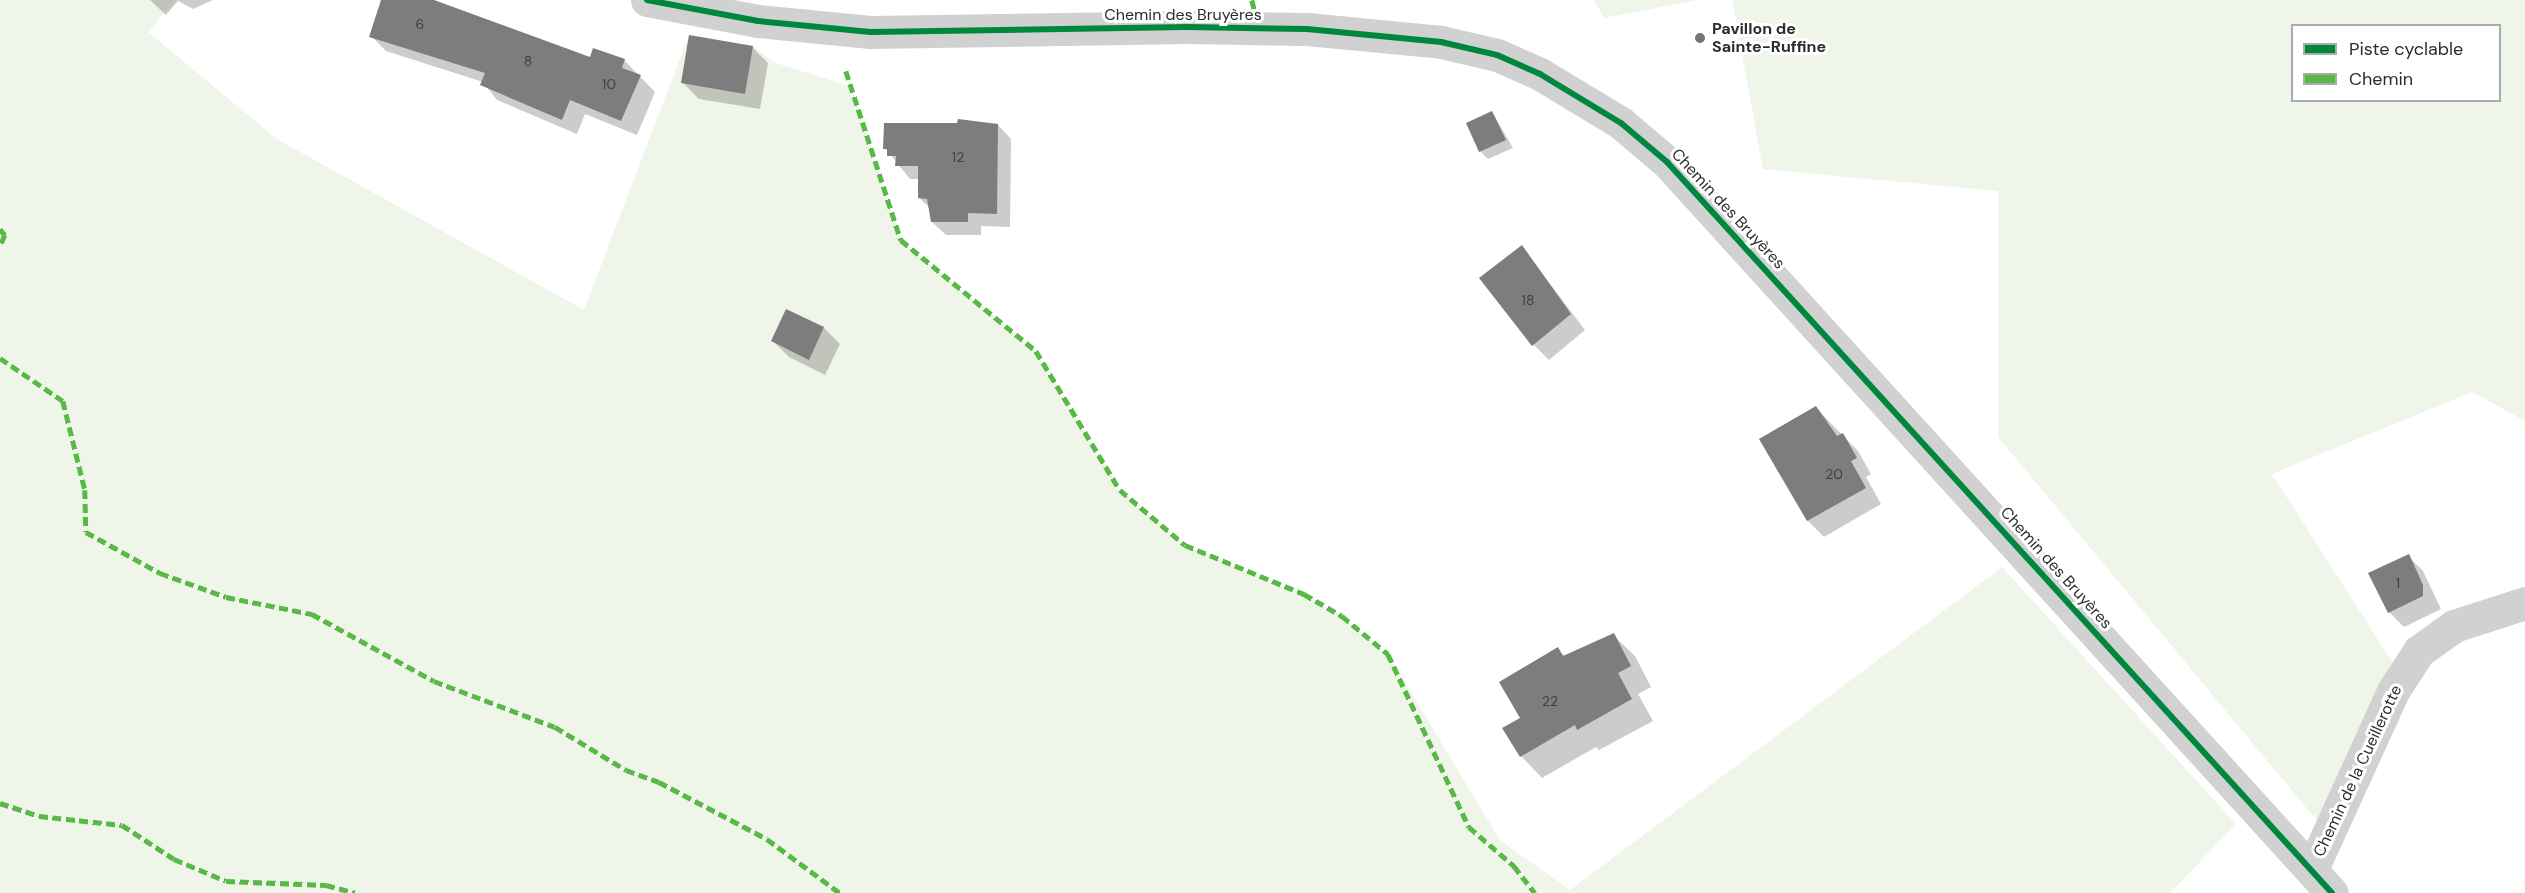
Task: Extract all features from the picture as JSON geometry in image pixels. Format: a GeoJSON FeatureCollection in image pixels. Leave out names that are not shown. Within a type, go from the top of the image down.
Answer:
{"type":"FeatureCollection","features":[{"type":"Feature","properties":{"kind":"street","name":"Chemin des Bruyères"},"geometry":{"type":"LineString","coordinates":[[647,0],[758,21],[870,32],[1187,27],[1307,29],[1441,42],[1497,55],[1540,74],[1621,123],[1667,162],[2322,881]]}},
{"type":"Feature","properties":{"kind":"street","name":"Chemin de la Cueillerotte"},"geometry":{"type":"LineString","coordinates":[[2322,881],[2393,691],[2419,651],[2454,626],[2525,603]]}},
{"type":"Feature","properties":{"kind":"shaded area"},"geometry":{"type":"Polygon","coordinates":[[[0,0],[176,0],[148,32],[277,139],[584,310],[689,35],[753,46],[773,62],[852,87],[901,240],[1036,351],[1120,490],[1185,545],[1304,594],[1342,616],[1388,654],[1500,840],[1570,890],[2002,567],[2236,824],[2170,893],[0,893],[0,0]]]}},
{"type":"Feature","properties":{"kind":"shaded area"},"geometry":{"type":"Polygon","coordinates":[[[1594,0],[1697,0],[1604,18],[1594,0]]]}},
{"type":"Feature","properties":{"kind":"shaded area"},"geometry":{"type":"Polygon","coordinates":[[[1732,0],[2525,0],[2525,421],[2472,392],[2272,474],[2400,674],[2328,834],[1998,437],[1998,191],[1763,169],[1732,0]]]}},
{"type":"Feature","properties":{"kind":"building"},"geometry":{"type":"Polygon","coordinates":[[[381,0],[434,0],[590,57],[593,48],[625,59],[622,68],[641,75],[621,121],[570,100],[562,120],[480,85],[485,73],[369,37],[381,0]]]}},
{"type":"Feature","properties":{"kind":"building"},"geometry":{"type":"Polygon","coordinates":[[[689,35],[753,46],[745,94],[681,83],[689,35]]]}},
{"type":"Feature","properties":{"kind":"building"},"geometry":{"type":"Polygon","coordinates":[[[1492,111],[1506,140],[1479,152],[1466,123],[1492,111]]]}},
{"type":"Feature","properties":{"kind":"building"},"geometry":{"type":"Polygon","coordinates":[[[958,119],[998,124],[997,214],[968,213],[968,222],[931,222],[927,199],[918,198],[918,166],[895,166],[896,156],[887,156],[887,149],[883,149],[884,123],[957,123],[958,119]]]}},
{"type":"Feature","properties":{"kind":"building"},"geometry":{"type":"Polygon","coordinates":[[[1522,245],[1571,314],[1532,346],[1479,278],[1522,245]]]}},
{"type":"Feature","properties":{"kind":"building"},"geometry":{"type":"Polygon","coordinates":[[[786,309],[824,327],[809,360],[771,341],[786,309]]]}},
{"type":"Feature","properties":{"kind":"building"},"geometry":{"type":"Polygon","coordinates":[[[1816,406],[1837,436],[1843,433],[1857,458],[1851,461],[1866,488],[1807,521],[1759,439],[1816,406]]]}},
{"type":"Feature","properties":{"kind":"building"},"geometry":{"type":"Polygon","coordinates":[[[2409,554],[2423,585],[2423,596],[2388,613],[2368,573],[2409,554]]]}},
{"type":"Feature","properties":{"kind":"building"},"geometry":{"type":"Polygon","coordinates":[[[1614,633],[1631,666],[1618,673],[1632,699],[1577,730],[1575,725],[1520,757],[1502,728],[1520,718],[1499,682],[1558,647],[1563,656],[1614,633]]]}},
{"type":"Feature","properties":{"kind":"marked path"},"geometry":{"type":"LineString","coordinates":[[1252,0],[1259,28]]}},
{"type":"Feature","properties":{"kind":"marked path"},"geometry":{"type":"LineString","coordinates":[[846,71],[901,240],[1036,351],[1120,490],[1185,545],[1304,594],[1342,616],[1388,654],[1469,827],[1514,866],[1535,893]]}},
{"type":"Feature","properties":{"kind":"marked path"},"geometry":{"type":"LineString","coordinates":[[0,229],[5,235],[0,247]]}},
{"type":"Feature","properties":{"kind":"marked path"},"geometry":{"type":"LineString","coordinates":[[0,358],[63,401],[85,490],[86,532],[160,573],[226,597],[312,614],[434,681],[555,727],[626,770],[659,782],[767,839],[840,893]]}},
{"type":"Feature","properties":{"kind":"marked path"},"geometry":{"type":"LineString","coordinates":[[0,803],[39,816],[122,825],[174,859],[226,881],[326,885],[355,893]]}},
{"type":"Feature","properties":{"kind":"cycle path"},"geometry":{"type":"LineString","coordinates":[[647,0],[758,21],[870,32],[1187,27],[1307,29],[1441,42],[1497,55],[1540,74],[1621,123],[1667,162],[2332,893]]}},
{"type":"Feature","properties":{"kind":"place","name":"Pavillon de Sainte-Ruffine"},"geometry":{"type":"Point","coordinates":[1700,38]}}]}
